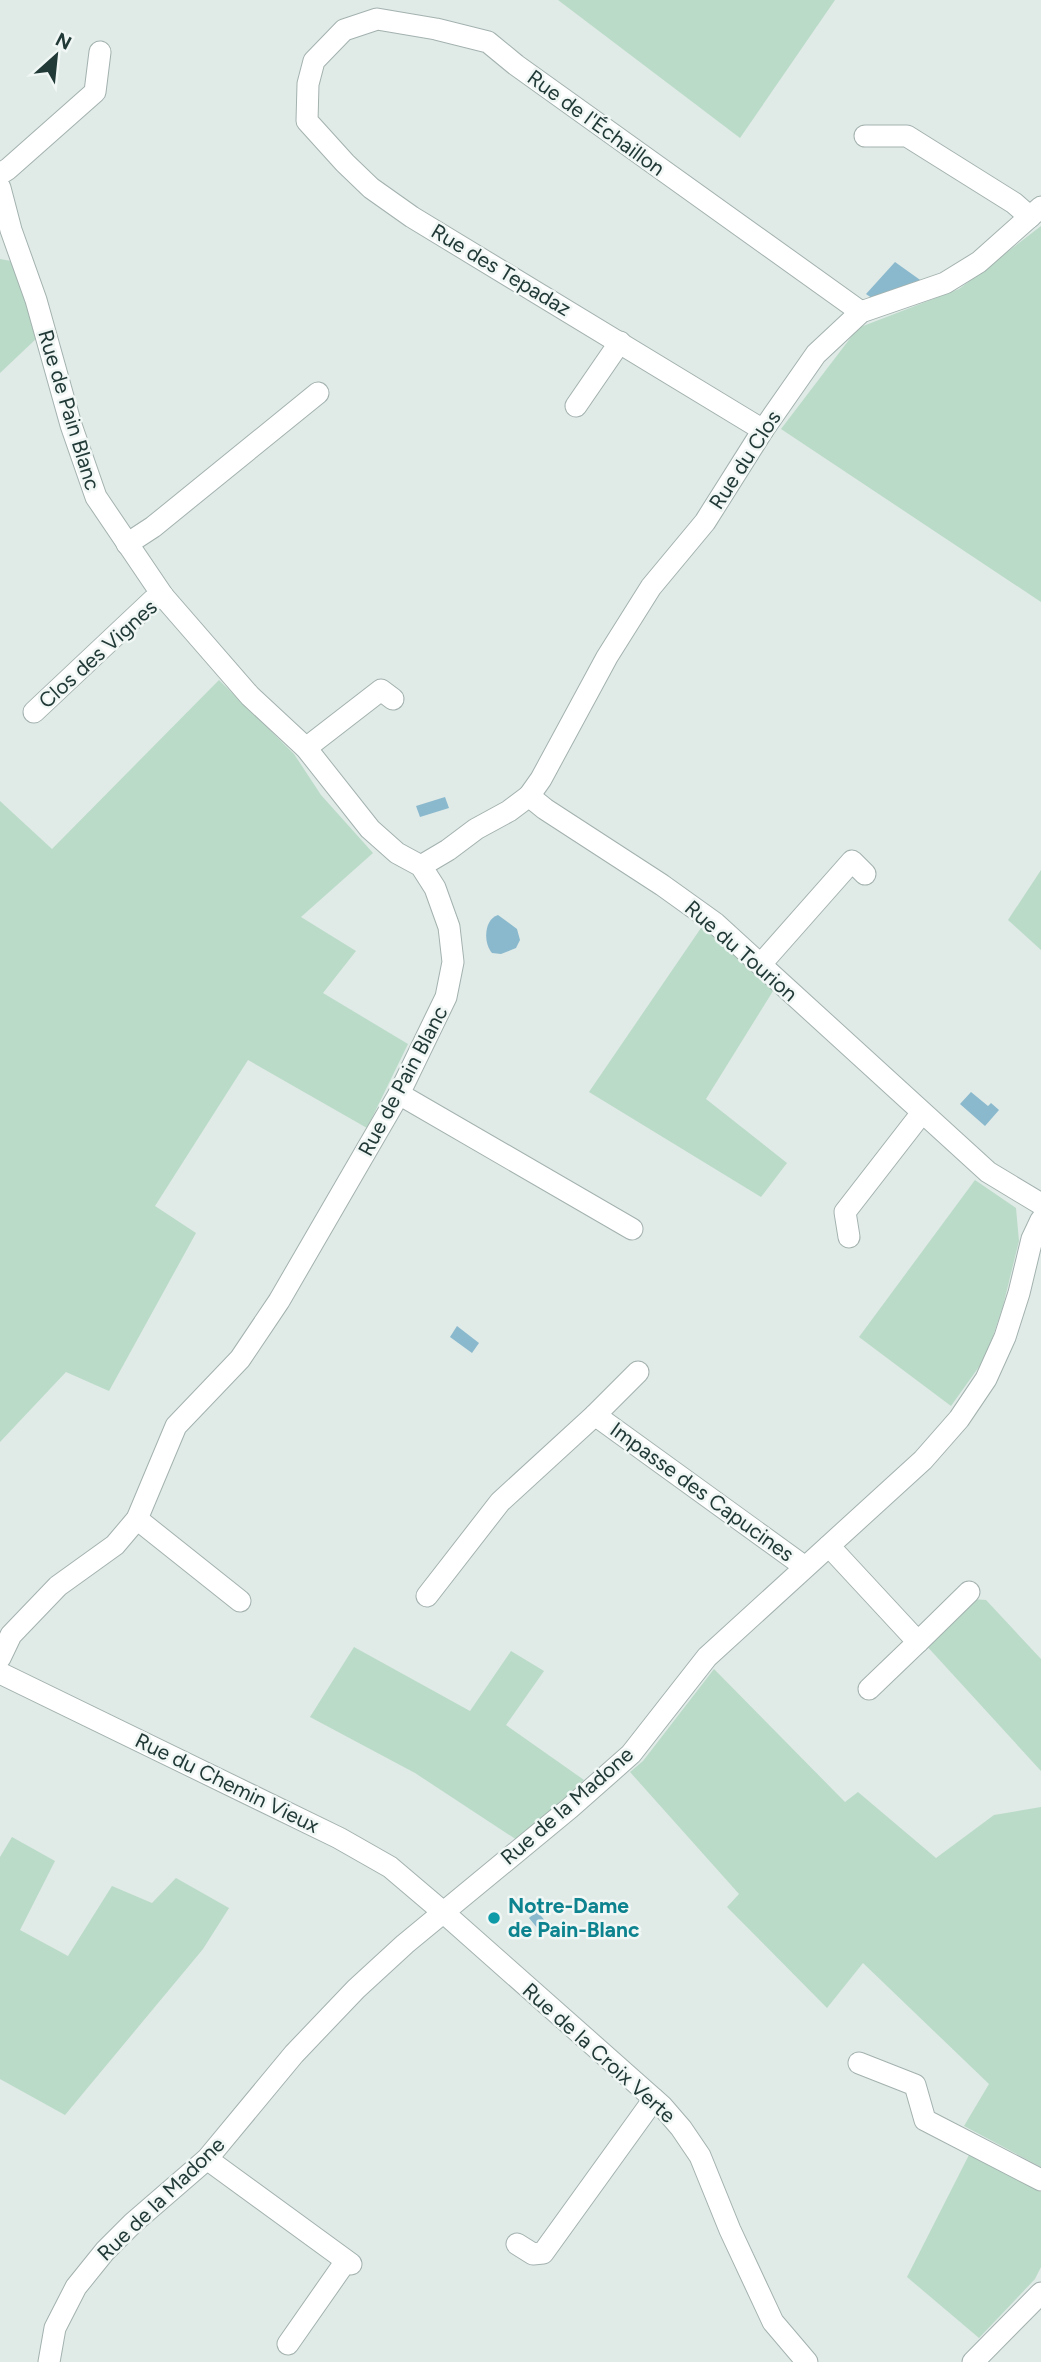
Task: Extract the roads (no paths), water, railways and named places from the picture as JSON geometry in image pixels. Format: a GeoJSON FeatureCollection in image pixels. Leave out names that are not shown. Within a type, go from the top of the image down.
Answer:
{"type":"FeatureCollection","features":[{"type":"Feature","properties":{"kind":"street","name":"Rue de l'Échaillon"},"geometry":{"type":"LineString","coordinates":[[314,61],[344,30],[377,19],[436,29],[488,42],[516,65],[861,312]]}},
{"type":"Feature","properties":{"kind":"street"},"geometry":{"type":"LineString","coordinates":[[0,174],[95,92],[100,52]]}},
{"type":"Feature","properties":{"kind":"street","name":"Rue des Tepadaz"},"geometry":{"type":"LineString","coordinates":[[314,61],[308,85],[307,121],[371,188],[412,217],[763,430]]}},
{"type":"Feature","properties":{"kind":"street"},"geometry":{"type":"LineString","coordinates":[[865,136],[907,136],[1014,203],[1035,212]]}},
{"type":"Feature","properties":{"kind":"street","name":"Rue de Pain Blanc"},"geometry":{"type":"LineString","coordinates":[[0,188],[6,233],[36,300],[71,425],[96,497],[163,596],[250,696],[306,748],[370,829],[397,853],[421,866],[435,888],[449,927],[453,962],[446,998],[399,1094],[264,1324],[240,1359],[176,1426],[137,1519],[115,1545],[58,1586],[11,1635],[0,1658]]}},
{"type":"Feature","properties":{"kind":"street","name":"Rue du Clos"},"geometry":{"type":"LineString","coordinates":[[529,796],[541,779],[607,657],[651,587],[705,522],[763,430],[816,354],[861,312],[945,283],[979,262],[1035,212]]}},
{"type":"Feature","properties":{"kind":"street"},"geometry":{"type":"LineString","coordinates":[[576,406],[620,342]]}},
{"type":"Feature","properties":{"kind":"street"},"geometry":{"type":"LineString","coordinates":[[127,544],[153,527],[318,393]]}},
{"type":"Feature","properties":{"kind":"street","name":"Clos des Vignes"},"geometry":{"type":"LineString","coordinates":[[34,712],[153,600],[163,596]]}},
{"type":"Feature","properties":{"kind":"street"},"geometry":{"type":"LineString","coordinates":[[306,748],[381,690],[393,699]]}},
{"type":"Feature","properties":{"kind":"street"},"geometry":{"type":"LineString","coordinates":[[421,866],[529,796]]}},
{"type":"Feature","properties":{"kind":"street","name":"Rue du Tourion"},"geometry":{"type":"LineString","coordinates":[[529,796],[715,923],[921,1114],[988,1172],[1041,1204]]}},
{"type":"Feature","properties":{"kind":"street"},"geometry":{"type":"LineString","coordinates":[[761,964],[852,861],[865,874]]}},
{"type":"Feature","properties":{"kind":"street"},"geometry":{"type":"LineString","coordinates":[[399,1094],[632,1229]]}},
{"type":"Feature","properties":{"kind":"street"},"geometry":{"type":"LineString","coordinates":[[849,1237],[845,1212],[921,1114]]}},
{"type":"Feature","properties":{"kind":"street","name":"Rue de la Madone"},"geometry":{"type":"LineString","coordinates":[[49,2362],[55,2328],[76,2287],[105,2251],[207,2159],[294,2054],[356,1989],[631,1754],[707,1657],[923,1460],[959,1419],[986,1379],[1005,1337],[1032,1239],[1041,1220]]}},
{"type":"Feature","properties":{"kind":"street"},"geometry":{"type":"LineString","coordinates":[[594,1415],[638,1372]]}},
{"type":"Feature","properties":{"kind":"street","name":"Impasse des Capucines"},"geometry":{"type":"LineString","coordinates":[[427,1596],[500,1502],[594,1415],[805,1567]]}},
{"type":"Feature","properties":{"kind":"street"},"geometry":{"type":"LineString","coordinates":[[137,1519],[240,1601]]}},
{"type":"Feature","properties":{"kind":"street"},"geometry":{"type":"LineString","coordinates":[[830,1546],[918,1642]]}},
{"type":"Feature","properties":{"kind":"street"},"geometry":{"type":"LineString","coordinates":[[869,1689],[970,1592]]}},
{"type":"Feature","properties":{"kind":"street","name":"Rue du Chemin Vieux"},"geometry":{"type":"LineString","coordinates":[[0,1673],[339,1838],[390,1867],[443,1912]]}},
{"type":"Feature","properties":{"kind":"street","name":"Rue de la Croix Verte"},"geometry":{"type":"LineString","coordinates":[[443,1912],[654,2099],[681,2128],[700,2156],[757,2292],[773,2322],[807,2362]]}},
{"type":"Feature","properties":{"kind":"street"},"geometry":{"type":"LineString","coordinates":[[859,2063],[915,2085],[925,2120],[1041,2180]]}},
{"type":"Feature","properties":{"kind":"street"},"geometry":{"type":"LineString","coordinates":[[517,2244],[533,2254],[542,2253],[654,2099]]}},
{"type":"Feature","properties":{"kind":"street"},"geometry":{"type":"LineString","coordinates":[[207,2159],[349,2263],[288,2344]]}},
{"type":"Feature","properties":{"kind":"street"},"geometry":{"type":"LineString","coordinates":[[973,2362],[1041,2293]]}},
{"type":"Feature","properties":{"kind":"water"},"geometry":{"type":"Polygon","coordinates":[[[895,262],[930,287],[876,301],[866,294],[895,262]]]}},
{"type":"Feature","properties":{"kind":"water"},"geometry":{"type":"Polygon","coordinates":[[[445,797],[449,808],[420,817],[416,806],[445,797]]]}},
{"type":"Feature","properties":{"kind":"water"},"geometry":{"type":"Polygon","coordinates":[[[498,915],[517,929],[520,940],[516,948],[501,954],[492,953],[486,938],[490,921],[498,915]]]}},
{"type":"Feature","properties":{"kind":"water"},"geometry":{"type":"Polygon","coordinates":[[[971,1092],[988,1106],[991,1103],[999,1110],[985,1126],[960,1104],[971,1092]]]}},
{"type":"Feature","properties":{"kind":"water"},"geometry":{"type":"Polygon","coordinates":[[[457,1326],[479,1343],[472,1353],[450,1337],[457,1326]]]}},
{"type":"Feature","properties":{"kind":"water"},"geometry":{"type":"Polygon","coordinates":[[[537,1911],[546,1922],[552,1924],[543,1935],[529,1918],[537,1911]]]}},
{"type":"Feature","properties":{"kind":"place","name":"Notre-Dame de Pain-Blanc"},"geometry":{"type":"Point","coordinates":[494,1918]}}]}
